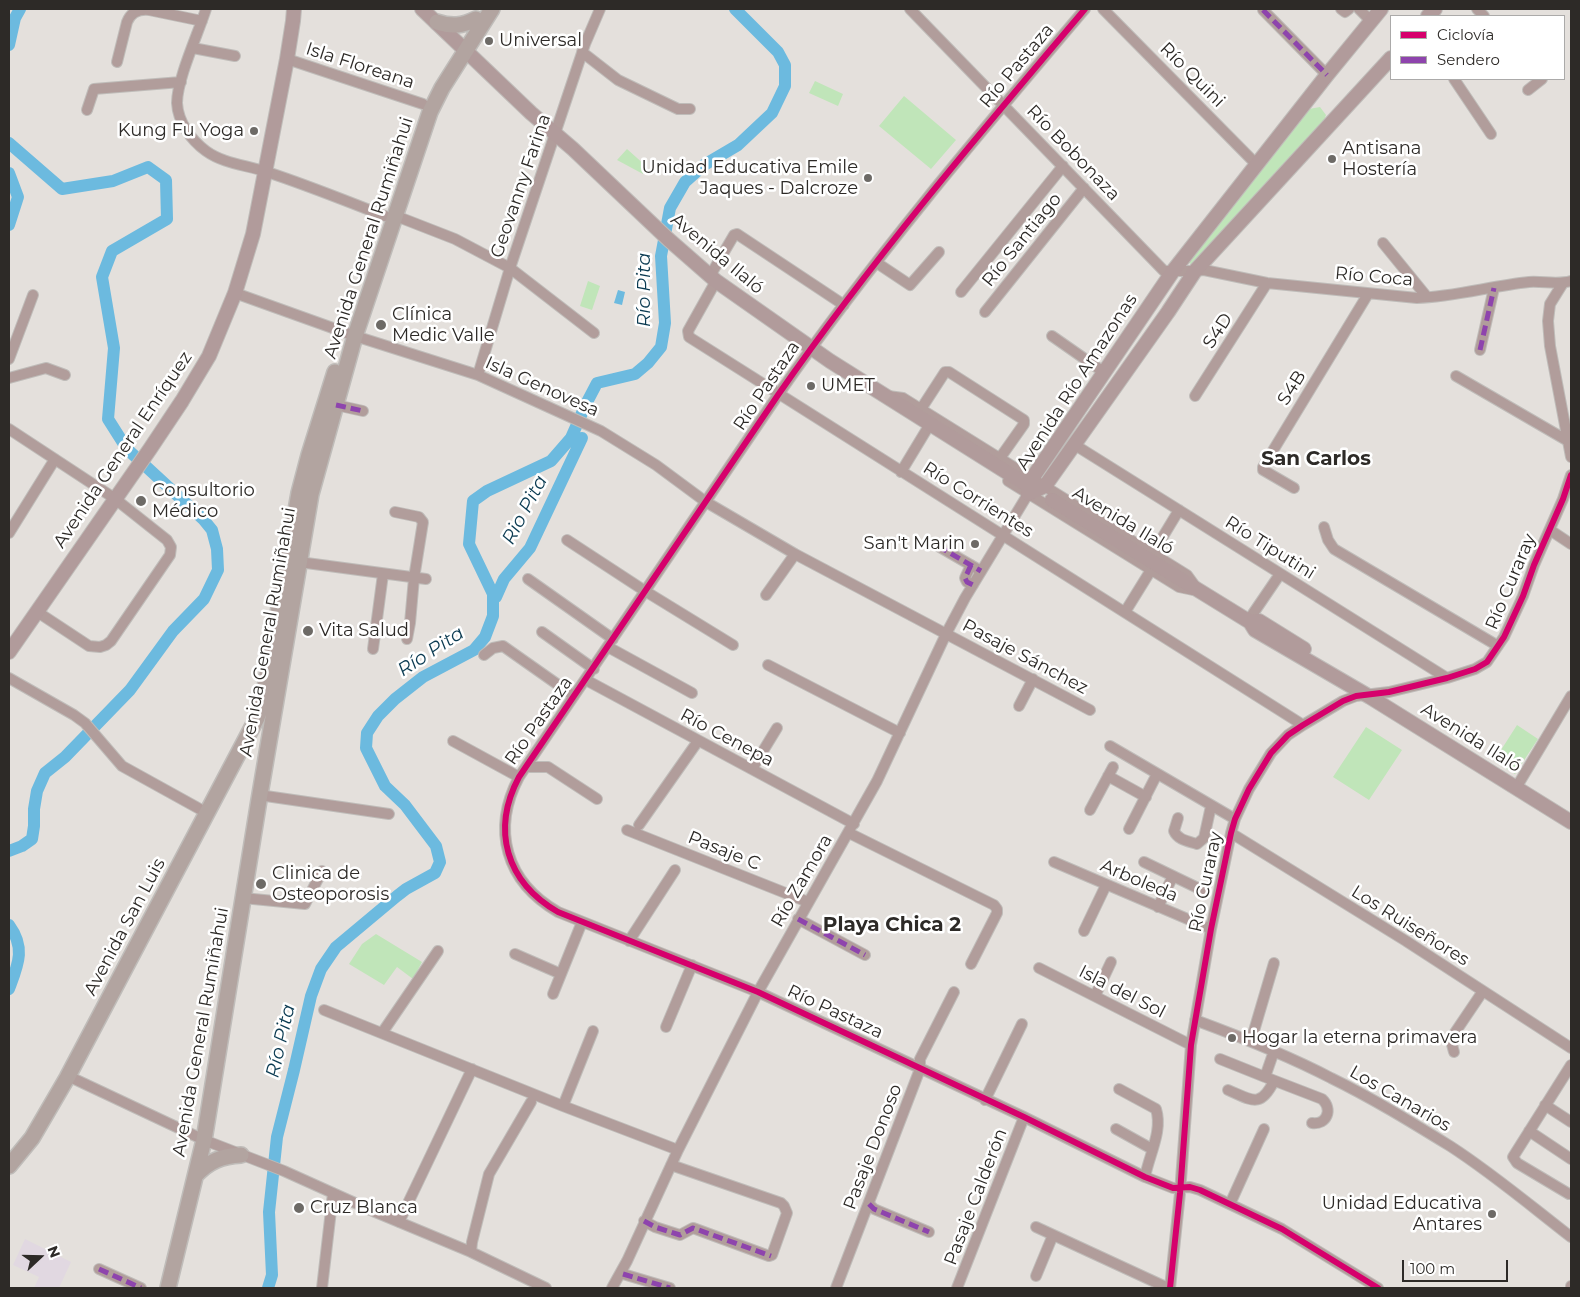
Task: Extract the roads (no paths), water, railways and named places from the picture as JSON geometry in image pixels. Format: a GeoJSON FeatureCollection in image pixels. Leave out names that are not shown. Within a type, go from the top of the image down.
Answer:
{"type":"FeatureCollection","features":[{"type":"Feature","properties":{"kind":"highway","name":"Avenida General Rumiñahui"},"geometry":{"type":"LineString","coordinates":[[263,700],[299,493],[324,405],[352,334],[390,216],[423,104],[434,84],[492,9]]}},
{"type":"Feature","properties":{"kind":"highway"},"geometry":{"type":"LineString","coordinates":[[437,22],[457,26],[479,14]]}},
{"type":"Feature","properties":{"kind":"highway","name":"Avenida General Rumiñahui"},"geometry":{"type":"LineString","coordinates":[[390,216],[430,112],[479,14]]}},
{"type":"Feature","properties":{"kind":"highway","name":"Avenida General Rumiñahui"},"geometry":{"type":"LineString","coordinates":[[168,1288],[204,1140],[259,795],[311,494],[336,404],[352,334]]}},
{"type":"Feature","properties":{"kind":"highway","name":"Avenida San Luis"},"geometry":{"type":"LineString","coordinates":[[9,1166],[32,1138],[68,1076],[257,718],[263,700]]}},
{"type":"Feature","properties":{"kind":"highway"},"geometry":{"type":"LineString","coordinates":[[196,1175],[216,1159],[228,1156],[246,1157]]}},
{"type":"Feature","properties":{"kind":"main road","name":"Avenida Ilaló"},"geometry":{"type":"LineString","coordinates":[[422,9],[531,113],[556,133],[668,239],[713,278],[811,348],[1028,485]]}},
{"type":"Feature","properties":{"kind":"main road","name":"Avenida Río Amazonas"},"geometry":{"type":"LineString","coordinates":[[1028,485],[1173,271],[1381,9]]}},
{"type":"Feature","properties":{"kind":"main road","name":"Avenida General Enríquez"},"geometry":{"type":"LineString","coordinates":[[9,652],[114,498],[150,449],[209,356],[235,293],[253,234],[295,13]]}},
{"type":"Feature","properties":{"kind":"main road","name":"Avenida Río Amazonas"},"geometry":{"type":"LineString","coordinates":[[1028,485],[1045,486],[1195,272],[1390,59]]}},
{"type":"Feature","properties":{"kind":"main road","name":"Avenida Ilaló"},"geometry":{"type":"LineString","coordinates":[[1052,500],[1249,622],[1255,630],[1371,695],[1571,817]]}},
{"type":"Feature","properties":{"kind":"main road","name":"Avenida Ilaló"},"geometry":{"type":"LineString","coordinates":[[1517,785],[1571,822]]}},
{"type":"Feature","properties":{"kind":"street"},"geometry":{"type":"LineString","coordinates":[[206,9],[178,97],[179,113],[185,127],[207,151],[222,160],[265,171],[455,239],[510,268],[594,333]]}},
{"type":"Feature","properties":{"kind":"street","name":"Geovanny Farina"},"geometry":{"type":"LineString","coordinates":[[478,375],[510,268],[582,52],[600,9]]}},
{"type":"Feature","properties":{"kind":"street","name":"Río Bobonaza"},"geometry":{"type":"LineString","coordinates":[[910,9],[1164,271],[1173,271]]}},
{"type":"Feature","properties":{"kind":"street","name":"Río Pastaza"},"geometry":{"type":"LineString","coordinates":[[1085,9],[1004,105],[877,263],[811,348],[778,395],[519,777],[510,797],[505,818],[505,839],[510,860],[520,879],[534,896],[558,912],[758,992],[1024,1117],[1144,1177],[1173,1188],[1190,1187],[1200,1190],[1282,1229],[1376,1288]]}},
{"type":"Feature","properties":{"kind":"street","name":"Río Quini"},"geometry":{"type":"LineString","coordinates":[[1103,9],[1258,165]]}},
{"type":"Feature","properties":{"kind":"street"},"geometry":{"type":"LineString","coordinates":[[1341,9],[1344,12],[1349,9]]}},
{"type":"Feature","properties":{"kind":"street"},"geometry":{"type":"LineString","coordinates":[[1359,9],[1371,21]]}},
{"type":"Feature","properties":{"kind":"street"},"geometry":{"type":"LineString","coordinates":[[117,62],[127,22],[135,12],[149,10],[202,21]]}},
{"type":"Feature","properties":{"kind":"street"},"geometry":{"type":"LineString","coordinates":[[1263,10],[1327,75]]}},
{"type":"Feature","properties":{"kind":"street"},"geometry":{"type":"LineString","coordinates":[[193,48],[235,56]]}},
{"type":"Feature","properties":{"kind":"street"},"geometry":{"type":"LineString","coordinates":[[582,52],[618,80],[678,109],[690,109]]}},
{"type":"Feature","properties":{"kind":"street","name":"Isla Floreana"},"geometry":{"type":"LineString","coordinates":[[286,59],[423,104]]}},
{"type":"Feature","properties":{"kind":"street"},"geometry":{"type":"LineString","coordinates":[[1455,80],[1491,134]]}},
{"type":"Feature","properties":{"kind":"street"},"geometry":{"type":"LineString","coordinates":[[1528,90],[1539,80]]}},
{"type":"Feature","properties":{"kind":"street"},"geometry":{"type":"LineString","coordinates":[[87,110],[94,89],[182,82]]}},
{"type":"Feature","properties":{"kind":"street"},"geometry":{"type":"LineString","coordinates":[[961,292],[1063,166]]}},
{"type":"Feature","properties":{"kind":"street","name":"Río Santiago"},"geometry":{"type":"LineString","coordinates":[[985,312],[1084,188]]}},
{"type":"Feature","properties":{"kind":"street"},"geometry":{"type":"LineString","coordinates":[[713,278],[734,235],[738,234],[844,305]]}},
{"type":"Feature","properties":{"kind":"street"},"geometry":{"type":"LineString","coordinates":[[1383,243],[1427,298]]}},
{"type":"Feature","properties":{"kind":"street"},"geometry":{"type":"LineString","coordinates":[[877,263],[910,285],[938,252]]}},
{"type":"Feature","properties":{"kind":"street","name":"Río Coca"},"geometry":{"type":"LineString","coordinates":[[1173,271],[1195,272],[1204,270],[1267,283],[1368,294],[1427,298],[1541,281],[1567,282]]}},
{"type":"Feature","properties":{"kind":"street","name":"Río Corrientes"},"geometry":{"type":"LineString","coordinates":[[713,278],[688,335],[778,395],[1004,535],[1303,725]]}},
{"type":"Feature","properties":{"kind":"street"},"geometry":{"type":"LineString","coordinates":[[1541,281],[1546,289],[1550,304],[1548,321],[1550,346],[1571,457]]}},
{"type":"Feature","properties":{"kind":"street"},"geometry":{"type":"LineString","coordinates":[[1550,304],[1567,282]]}},
{"type":"Feature","properties":{"kind":"street","name":"S4D"},"geometry":{"type":"LineString","coordinates":[[1195,396],[1267,283]]}},
{"type":"Feature","properties":{"kind":"street"},"geometry":{"type":"LineString","coordinates":[[1480,350],[1494,288]]}},
{"type":"Feature","properties":{"kind":"street","name":"Isla Genovesa"},"geometry":{"type":"LineString","coordinates":[[235,293],[478,375],[601,431],[656,465],[706,502],[794,554]]}},
{"type":"Feature","properties":{"kind":"street","name":"S4B"},"geometry":{"type":"LineString","coordinates":[[1294,488],[1263,470],[1263,467],[1368,294]]}},
{"type":"Feature","properties":{"kind":"street"},"geometry":{"type":"LineString","coordinates":[[9,359],[33,295]]}},
{"type":"Feature","properties":{"kind":"street"},"geometry":{"type":"LineString","coordinates":[[1052,336],[1105,373]]}},
{"type":"Feature","properties":{"kind":"street"},"geometry":{"type":"LineString","coordinates":[[9,378],[46,368],[65,376]]}},
{"type":"Feature","properties":{"kind":"street"},"geometry":{"type":"LineString","coordinates":[[921,409],[945,372],[950,372],[957,376],[1024,420],[1024,424],[1000,458]]}},
{"type":"Feature","properties":{"kind":"street"},"geometry":{"type":"LineString","coordinates":[[1456,376],[1568,441]]}},
{"type":"Feature","properties":{"kind":"street"},"geometry":{"type":"LineString","coordinates":[[887,396],[903,398],[1000,458],[1028,485]]}},
{"type":"Feature","properties":{"kind":"street"},"geometry":{"type":"LineString","coordinates":[[887,396],[899,410],[927,429],[1028,485],[1151,570],[1179,587],[1200,592]]}},
{"type":"Feature","properties":{"kind":"street"},"geometry":{"type":"LineString","coordinates":[[336,404],[363,411]]}},
{"type":"Feature","properties":{"kind":"street"},"geometry":{"type":"LineString","coordinates":[[9,429],[114,498],[168,540],[171,550],[170,555],[111,641],[100,646],[89,646],[36,611]]}},
{"type":"Feature","properties":{"kind":"street"},"geometry":{"type":"LineString","coordinates":[[901,472],[927,429]]}},
{"type":"Feature","properties":{"kind":"street","name":"Río Tiputini"},"geometry":{"type":"LineString","coordinates":[[1075,445],[1447,678]]}},
{"type":"Feature","properties":{"kind":"street"},"geometry":{"type":"LineString","coordinates":[[9,533],[55,459]]}},
{"type":"Feature","properties":{"kind":"street","name":"Río Curaray"},"geometry":{"type":"LineString","coordinates":[[1169,1288],[1180,1187],[1191,1045],[1195,1020],[1231,833],[1235,819],[1253,781],[1270,753],[1288,735],[1344,702],[1356,696],[1371,695],[1447,678],[1484,664],[1504,637],[1524,596],[1534,565],[1571,476]]}},
{"type":"Feature","properties":{"kind":"street","name":"Río Zamora"},"geometry":{"type":"LineString","coordinates":[[612,1288],[627,1262],[678,1150],[758,992],[878,781],[946,634],[1004,535],[1028,485]]}},
{"type":"Feature","properties":{"kind":"street"},"geometry":{"type":"LineString","coordinates":[[1045,486],[1187,575],[1200,592]]}},
{"type":"Feature","properties":{"kind":"street"},"geometry":{"type":"LineString","coordinates":[[1153,553],[1179,510]]}},
{"type":"Feature","properties":{"kind":"street"},"geometry":{"type":"LineString","coordinates":[[394,512],[419,517],[422,521],[407,639]]}},
{"type":"Feature","properties":{"kind":"street"},"geometry":{"type":"LineString","coordinates":[[1324,527],[1328,540],[1334,549],[1498,646]]}},
{"type":"Feature","properties":{"kind":"street"},"geometry":{"type":"LineString","coordinates":[[1550,530],[1571,544]]}},
{"type":"Feature","properties":{"kind":"street"},"geometry":{"type":"LineString","coordinates":[[567,540],[645,592],[733,645]]}},
{"type":"Feature","properties":{"kind":"street"},"geometry":{"type":"LineString","coordinates":[[938,546],[982,571]]}},
{"type":"Feature","properties":{"kind":"street"},"geometry":{"type":"LineString","coordinates":[[766,595],[794,554]]}},
{"type":"Feature","properties":{"kind":"street","name":"Pasaje Sánchez"},"geometry":{"type":"LineString","coordinates":[[794,554],[1090,710]]}},
{"type":"Feature","properties":{"kind":"street"},"geometry":{"type":"LineString","coordinates":[[299,562],[426,579]]}},
{"type":"Feature","properties":{"kind":"street"},"geometry":{"type":"LineString","coordinates":[[971,565],[966,578],[967,582],[973,585]]}},
{"type":"Feature","properties":{"kind":"street"},"geometry":{"type":"LineString","coordinates":[[1125,612],[1151,570]]}},
{"type":"Feature","properties":{"kind":"street"},"geometry":{"type":"LineString","coordinates":[[373,650],[383,574]]}},
{"type":"Feature","properties":{"kind":"street"},"geometry":{"type":"LineString","coordinates":[[1249,622],[1280,574]]}},
{"type":"Feature","properties":{"kind":"street"},"geometry":{"type":"LineString","coordinates":[[528,579],[611,643],[692,692]]}},
{"type":"Feature","properties":{"kind":"street"},"geometry":{"type":"LineString","coordinates":[[542,632],[594,669]]}},
{"type":"Feature","properties":{"kind":"street"},"geometry":{"type":"LineString","coordinates":[[484,655],[493,648],[503,646],[574,696]]}},
{"type":"Feature","properties":{"kind":"street"},"geometry":{"type":"LineString","coordinates":[[768,664],[900,733]]}},
{"type":"Feature","properties":{"kind":"street"},"geometry":{"type":"LineString","coordinates":[[9,678],[85,723],[122,766],[207,813]]}},
{"type":"Feature","properties":{"kind":"street"},"geometry":{"type":"LineString","coordinates":[[1019,706],[1033,679]]}},
{"type":"Feature","properties":{"kind":"street","name":"Río Cenepa"},"geometry":{"type":"LineString","coordinates":[[586,680],[752,770],[851,828],[994,905],[997,912],[971,964]]}},
{"type":"Feature","properties":{"kind":"street"},"geometry":{"type":"LineString","coordinates":[[1517,785],[1571,696]]}},
{"type":"Feature","properties":{"kind":"street"},"geometry":{"type":"LineString","coordinates":[[752,770],[777,728]]}},
{"type":"Feature","properties":{"kind":"street"},"geometry":{"type":"LineString","coordinates":[[639,826],[698,741]]}},
{"type":"Feature","properties":{"kind":"street"},"geometry":{"type":"LineString","coordinates":[[453,742],[519,777]]}},
{"type":"Feature","properties":{"kind":"street"},"geometry":{"type":"LineString","coordinates":[[1110,746],[1235,819]]}},
{"type":"Feature","properties":{"kind":"street"},"geometry":{"type":"LineString","coordinates":[[1090,810],[1113,766]]}},
{"type":"Feature","properties":{"kind":"street"},"geometry":{"type":"LineString","coordinates":[[526,767],[548,767],[597,799]]}},
{"type":"Feature","properties":{"kind":"street"},"geometry":{"type":"LineString","coordinates":[[1130,829],[1157,774]]}},
{"type":"Feature","properties":{"kind":"street"},"geometry":{"type":"LineString","coordinates":[[1108,776],[1146,796]]}},
{"type":"Feature","properties":{"kind":"street"},"geometry":{"type":"LineString","coordinates":[[259,795],[389,814]]}},
{"type":"Feature","properties":{"kind":"street"},"geometry":{"type":"LineString","coordinates":[[1178,818],[1174,831],[1175,834],[1179,838],[1197,844],[1204,838],[1211,806]]}},
{"type":"Feature","properties":{"kind":"street","name":"Pasaje C"},"geometry":{"type":"LineString","coordinates":[[628,830],[808,902]]}},
{"type":"Feature","properties":{"kind":"street","name":"Los Ruiseñores"},"geometry":{"type":"LineString","coordinates":[[1231,833],[1406,941],[1571,1048]]}},
{"type":"Feature","properties":{"kind":"street","name":"Arboleda"},"geometry":{"type":"LineString","coordinates":[[1054,862],[1211,929]]}},
{"type":"Feature","properties":{"kind":"street"},"geometry":{"type":"LineString","coordinates":[[1144,862],[1202,890]]}},
{"type":"Feature","properties":{"kind":"street"},"geometry":{"type":"LineString","coordinates":[[629,941],[675,870]]}},
{"type":"Feature","properties":{"kind":"street"},"geometry":{"type":"LineString","coordinates":[[243,898],[306,904],[322,871]]}},
{"type":"Feature","properties":{"kind":"street"},"geometry":{"type":"LineString","coordinates":[[1158,907],[1173,876]]}},
{"type":"Feature","properties":{"kind":"street"},"geometry":{"type":"LineString","coordinates":[[1084,931],[1106,885]]}},
{"type":"Feature","properties":{"kind":"street"},"geometry":{"type":"LineString","coordinates":[[798,919],[865,956]]}},
{"type":"Feature","properties":{"kind":"street"},"geometry":{"type":"LineString","coordinates":[[553,994],[582,922]]}},
{"type":"Feature","properties":{"kind":"street"},"geometry":{"type":"LineString","coordinates":[[382,1033],[438,950]]}},
{"type":"Feature","properties":{"kind":"street"},"geometry":{"type":"LineString","coordinates":[[515,954],[561,974]]}},
{"type":"Feature","properties":{"kind":"street"},"geometry":{"type":"LineString","coordinates":[[1095,996],[1111,962]]}},
{"type":"Feature","properties":{"kind":"street"},"geometry":{"type":"LineString","coordinates":[[1250,1041],[1274,963]]}},
{"type":"Feature","properties":{"kind":"street"},"geometry":{"type":"LineString","coordinates":[[666,1027],[692,965]]}},
{"type":"Feature","properties":{"kind":"street","name":"Isla del Sol"},"geometry":{"type":"LineString","coordinates":[[1039,968],[1191,1045]]}},
{"type":"Feature","properties":{"kind":"street"},"geometry":{"type":"LineString","coordinates":[[1454,1052],[1451,1041],[1454,1034],[1483,991]]}},
{"type":"Feature","properties":{"kind":"street","name":"Pasaje Donoso"},"geometry":{"type":"LineString","coordinates":[[836,1288],[920,1069],[920,1059],[954,992]]}},
{"type":"Feature","properties":{"kind":"street"},"geometry":{"type":"LineString","coordinates":[[324,1010],[678,1150]]}},
{"type":"Feature","properties":{"kind":"street","name":"Los Canarios"},"geometry":{"type":"LineString","coordinates":[[1195,1020],[1274,1051],[1332,1078],[1451,1147],[1571,1236]]}},
{"type":"Feature","properties":{"kind":"street"},"geometry":{"type":"LineString","coordinates":[[985,1100],[1022,1024]]}},
{"type":"Feature","properties":{"kind":"street"},"geometry":{"type":"LineString","coordinates":[[563,1106],[593,1031]]}},
{"type":"Feature","properties":{"kind":"street"},"geometry":{"type":"LineString","coordinates":[[1228,1090],[1253,1100],[1259,1100],[1264,1097],[1274,1051]]}},
{"type":"Feature","properties":{"kind":"street"},"geometry":{"type":"LineString","coordinates":[[1220,1059],[1322,1099],[1329,1108],[1327,1114],[1322,1121],[1312,1123]]}},
{"type":"Feature","properties":{"kind":"street"},"geometry":{"type":"LineString","coordinates":[[1569,1194],[1517,1163],[1514,1160],[1514,1155],[1571,1065]]}},
{"type":"Feature","properties":{"kind":"street"},"geometry":{"type":"LineString","coordinates":[[400,1222],[472,1069]]}},
{"type":"Feature","properties":{"kind":"street"},"geometry":{"type":"LineString","coordinates":[[68,1076],[204,1140],[472,1252],[546,1288]]}},
{"type":"Feature","properties":{"kind":"street"},"geometry":{"type":"LineString","coordinates":[[1119,1089],[1156,1109],[1158,1116],[1159,1127],[1144,1177]]}},
{"type":"Feature","properties":{"kind":"street"},"geometry":{"type":"LineString","coordinates":[[472,1252],[472,1242],[489,1174],[531,1102]]}},
{"type":"Feature","properties":{"kind":"street"},"geometry":{"type":"LineString","coordinates":[[1545,1106],[1571,1122]]}},
{"type":"Feature","properties":{"kind":"street","name":"Pasaje Calderón"},"geometry":{"type":"LineString","coordinates":[[957,1288],[1024,1117]]}},
{"type":"Feature","properties":{"kind":"street"},"geometry":{"type":"LineString","coordinates":[[1116,1129],[1152,1149]]}},
{"type":"Feature","properties":{"kind":"street"},"geometry":{"type":"LineString","coordinates":[[1230,1204],[1264,1129]]}},
{"type":"Feature","properties":{"kind":"street"},"geometry":{"type":"LineString","coordinates":[[1529,1131],[1571,1159]]}},
{"type":"Feature","properties":{"kind":"street"},"geometry":{"type":"LineString","coordinates":[[644,1222],[680,1235],[693,1228],[769,1256],[772,1255],[787,1213],[781,1203],[671,1165]]}},
{"type":"Feature","properties":{"kind":"street"},"geometry":{"type":"LineString","coordinates":[[322,1288],[333,1193]]}},
{"type":"Feature","properties":{"kind":"street"},"geometry":{"type":"LineString","coordinates":[[869,1204],[874,1209],[929,1232]]}},
{"type":"Feature","properties":{"kind":"street"},"geometry":{"type":"LineString","coordinates":[[1036,1228],[1169,1288]]}},
{"type":"Feature","properties":{"kind":"street"},"geometry":{"type":"LineString","coordinates":[[1036,1276],[1053,1235]]}},
{"type":"Feature","properties":{"kind":"street"},"geometry":{"type":"LineString","coordinates":[[616,1288],[627,1267],[627,1262]]}},
{"type":"Feature","properties":{"kind":"street"},"geometry":{"type":"LineString","coordinates":[[99,1269],[141,1288]]}},
{"type":"Feature","properties":{"kind":"street"},"geometry":{"type":"LineString","coordinates":[[623,1274],[670,1288]]}},
{"type":"Feature","properties":{"kind":"water"},"geometry":{"type":"Polygon","coordinates":[[[618,290],[625,292],[622,305],[614,303],[618,290]]]}},
{"type":"Feature","properties":{"kind":"waterway"},"geometry":{"type":"LineString","coordinates":[[9,45],[15,18],[20,9]]}},
{"type":"Feature","properties":{"kind":"waterway","name":"Río Pita"},"geometry":{"type":"LineString","coordinates":[[268,1288],[272,1275],[269,1212],[277,1137],[311,996],[321,969],[336,947],[406,889],[435,873],[440,862],[436,846],[405,805],[385,786],[366,748],[367,733],[378,716],[395,699],[423,677],[474,650],[485,637],[493,616],[493,594],[469,544],[473,501],[487,491],[551,461],[571,438],[597,383],[635,374],[648,363],[661,347],[665,323],[661,256],[670,208],[685,182],[704,165],[738,145],[772,113],[785,86],[785,65],[778,52],[735,9]]}},
{"type":"Feature","properties":{"kind":"waterway"},"geometry":{"type":"LineString","coordinates":[[9,143],[62,189],[113,181],[148,167],[166,180],[167,219],[112,251],[102,277],[114,348],[108,419],[127,449],[203,519],[212,530],[217,549],[218,570],[204,599],[173,631],[130,690],[65,757],[45,773],[37,791],[32,839],[22,846],[9,851]]}},
{"type":"Feature","properties":{"kind":"waterway"},"geometry":{"type":"LineString","coordinates":[[9,173],[18,197],[9,225]]}},
{"type":"Feature","properties":{"kind":"waterway","name":"Rio Pita"},"geometry":{"type":"LineString","coordinates":[[496,597],[504,579],[530,548],[582,438]]}},
{"type":"Feature","properties":{"kind":"waterway"},"geometry":{"type":"LineString","coordinates":[[9,925],[14,933],[19,949],[19,957],[9,989]]}},
{"type":"Feature","properties":{"kind":"place","name":"Universal"},"geometry":{"type":"Point","coordinates":[489,41]}},
{"type":"Feature","properties":{"kind":"place","name":"Kung Fu Yoga"},"geometry":{"type":"Point","coordinates":[254,131]}},
{"type":"Feature","properties":{"kind":"place","name":"Antisana Hostería"},"geometry":{"type":"Point","coordinates":[1332,159]}},
{"type":"Feature","properties":{"kind":"place","name":"Unidad Educativa Emile Jaques - Dalcroze"},"geometry":{"type":"Point","coordinates":[868,178]}},
{"type":"Feature","properties":{"kind":"place","name":"Clínica Medic Valle"},"geometry":{"type":"Point","coordinates":[381,325]}},
{"type":"Feature","properties":{"kind":"place","name":"UMET"},"geometry":{"type":"Point","coordinates":[811,386]}},
{"type":"Feature","properties":{"kind":"place","name":"Consultorio Médico"},"geometry":{"type":"Point","coordinates":[141,501]}},
{"type":"Feature","properties":{"kind":"place","name":"San't Marin"},"geometry":{"type":"Point","coordinates":[975,544]}},
{"type":"Feature","properties":{"kind":"place","name":"Vita Salud"},"geometry":{"type":"Point","coordinates":[308,631]}},
{"type":"Feature","properties":{"kind":"place","name":"Clinica de Osteoporosis"},"geometry":{"type":"Point","coordinates":[261,884]}},
{"type":"Feature","properties":{"kind":"place","name":"Hogar la eterna primavera"},"geometry":{"type":"Point","coordinates":[1232,1038]}},
{"type":"Feature","properties":{"kind":"place","name":"Cruz Blanca"},"geometry":{"type":"Point","coordinates":[299,1208]}},
{"type":"Feature","properties":{"kind":"place","name":"Unidad Educativa Antares"},"geometry":{"type":"Point","coordinates":[1492,1214]}},
{"type":"Feature","properties":{"kind":"district","name":"San Carlos"},"geometry":{"type":"Point","coordinates":[1316,459]}},
{"type":"Feature","properties":{"kind":"district","name":"Playa Chica 2"},"geometry":{"type":"Point","coordinates":[892,925]}}]}
